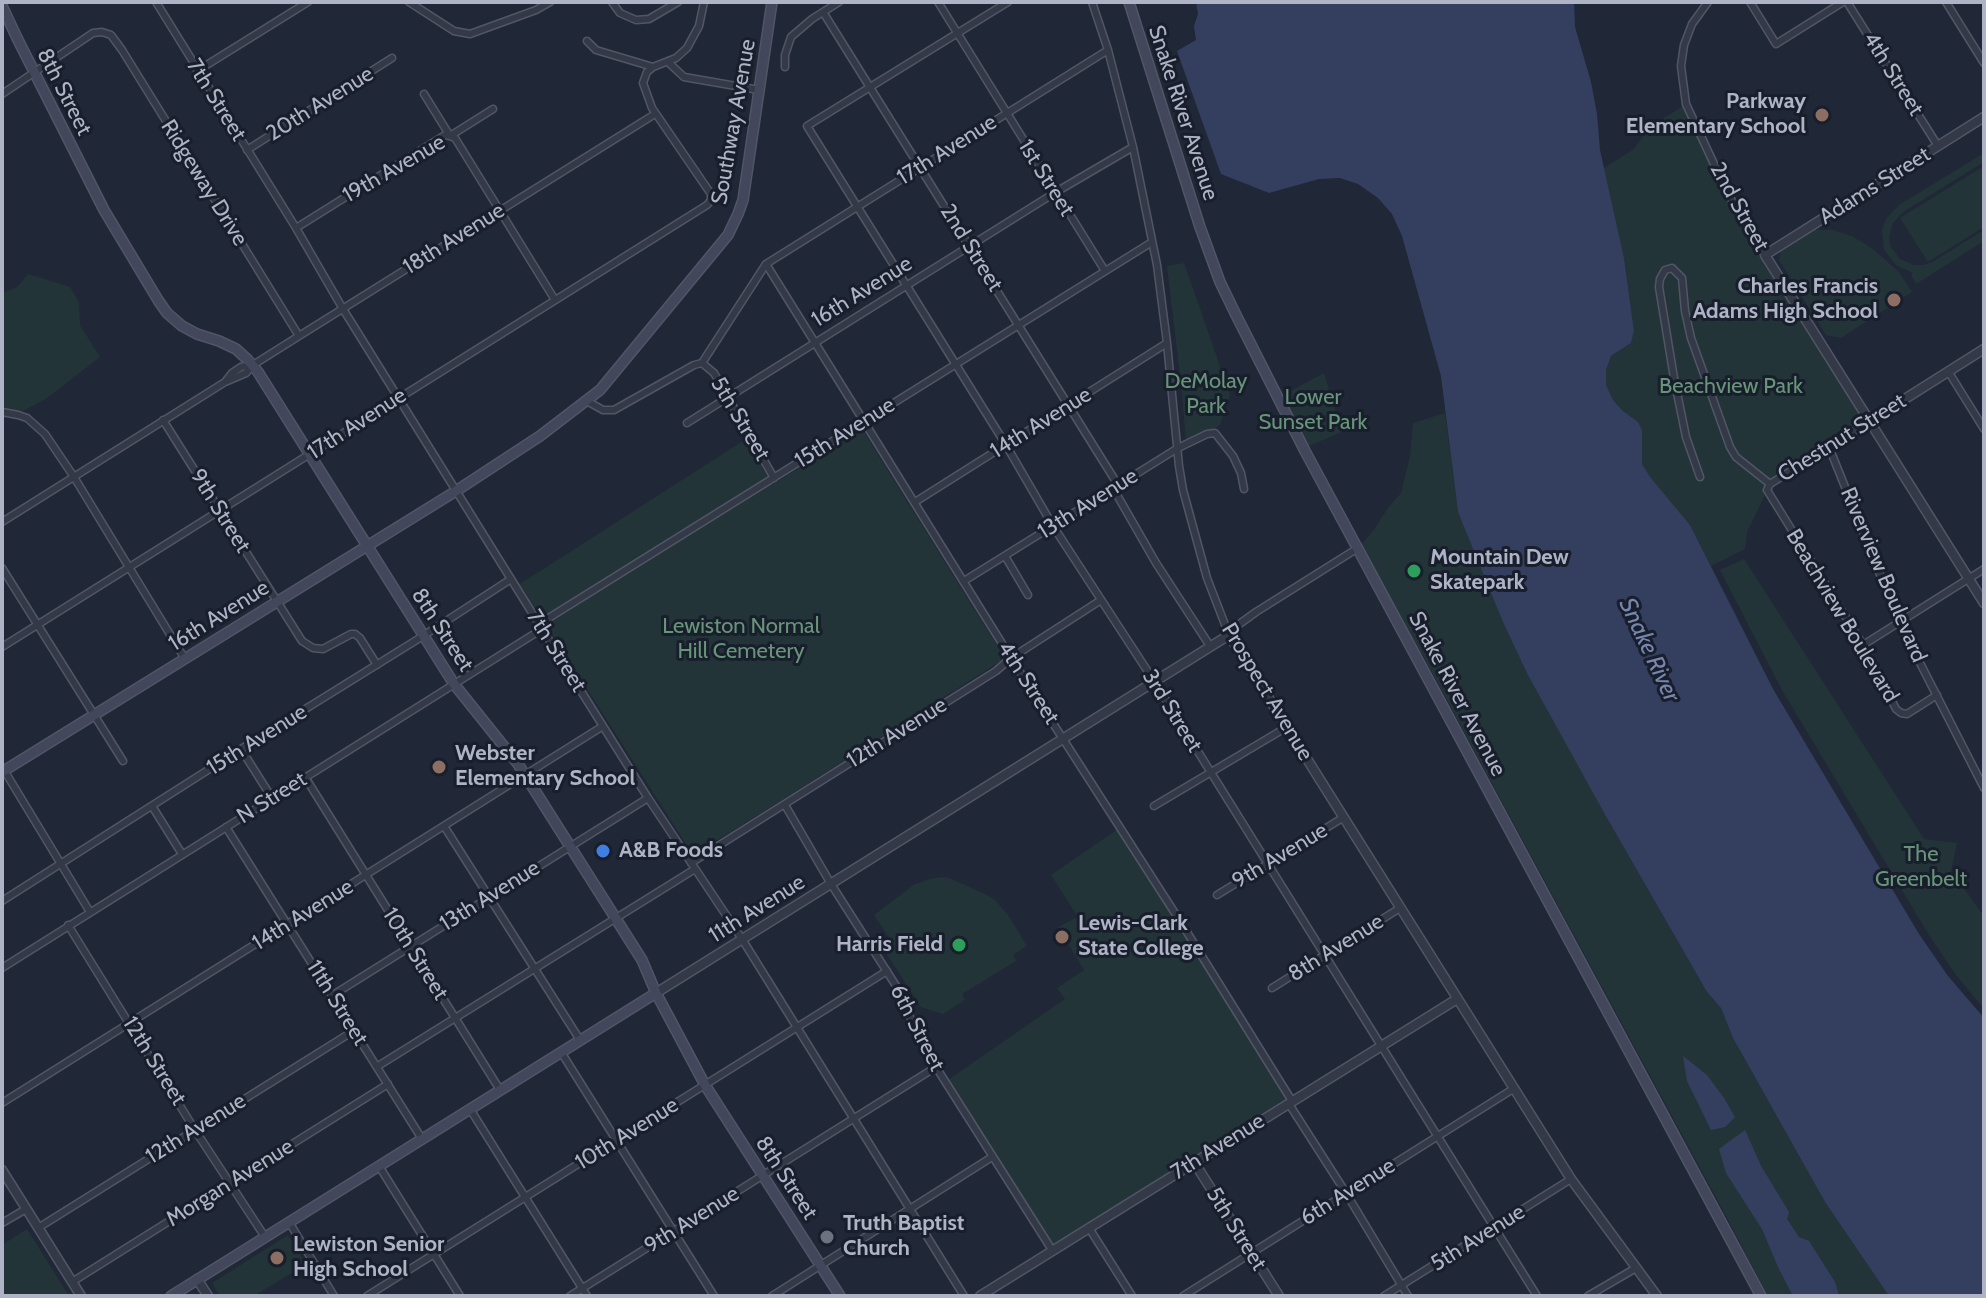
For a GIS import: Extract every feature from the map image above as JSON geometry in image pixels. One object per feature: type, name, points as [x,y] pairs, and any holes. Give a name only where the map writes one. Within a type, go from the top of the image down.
[{"type":"main road","name":"Southway Avenue","points":[[456,491],[540,436],[585,400],[728,235],[743,200],[772,2]]},
{"type":"main road","name":"Snake River Avenue","points":[[1129,2],[1220,282],[1272,388],[1761,1296]]},
{"type":"main road","name":"8th Street","points":[[2,6],[104,210],[162,306],[182,326],[231,347],[253,365],[454,684],[525,775],[616,918],[642,960],[705,1085],[840,1296]]},
{"type":"main road","name":"16th Avenue","points":[[3,770],[456,491]]},
{"type":"main road","name":"11th Avenue","points":[[171,1296],[656,993]]},
{"type":"street","name":"7th Street","points":[[156,2],[456,491],[648,798],[742,939],[964,1296]]},
{"type":"street","points":[[197,71],[308,2]]},
{"type":"street","points":[[409,2],[454,31],[470,34],[550,2]]},
{"type":"street","points":[[612,2],[620,13],[636,20],[649,19],[678,2]]},
{"type":"street","points":[[655,114],[643,83],[647,72],[682,53],[692,41],[704,2]]},
{"type":"street","points":[[785,67],[791,37],[839,2]]},
{"type":"street","name":"1st Street","points":[[938,2],[1105,271]]},
{"type":"street","points":[[871,88],[1008,2]]},
{"type":"street","name":"Prospect Avenue","points":[[1092,2],[1108,50],[1142,184],[1157,265],[1179,466],[1190,521],[1229,635],[1571,1179],[1657,1296]]},
{"type":"street","name":"2nd Street","points":[[1708,2],[1692,24],[1684,45],[1681,66],[1686,104],[1728,194],[1984,603]]},
{"type":"street","points":[[1750,2],[1776,44],[1845,2]]},
{"type":"street","name":"4th Street","points":[[1845,2],[1938,146]]},
{"type":"street","points":[[1946,2],[1984,63]]},
{"type":"street","name":"2nd Street","points":[[823,12],[1069,405],[1156,563],[1210,646]]},
{"type":"street","name":"Ridgeway Drive","points":[[35,73],[93,33],[106,32],[111,35],[299,336]]},
{"type":"street","points":[[587,41],[596,50],[653,67]]},
{"type":"street","name":"17th Avenue","points":[[702,363],[766,264],[1108,50]]},
{"type":"street","name":"20th Avenue","points":[[247,150],[392,58]]},
{"type":"street","points":[[668,62],[684,77],[759,90]]},
{"type":"street","points":[[2,94],[35,73]]},
{"type":"street","name":"3rd Street","points":[[871,88],[807,126],[1053,526],[1154,681],[1537,1296]]},
{"type":"street","points":[[424,94],[450,136],[455,138],[555,300]]},
{"type":"street","name":"19th Avenue","points":[[296,228],[445,135],[450,136],[493,109]]},
{"type":"street","name":"17th Avenue","points":[[2,647],[707,205],[711,194],[655,114]]},
{"type":"street","name":"18th Avenue","points":[[2,522],[225,382],[241,367],[253,365],[655,114]]},
{"type":"street","name":"Adams Street","points":[[1765,255],[1984,117]]},
{"type":"street","name":"16th Avenue","points":[[687,423],[1133,147]]},
{"type":"street","name":"15th Avenue","points":[[541,626],[1152,242]]},
{"type":"street","name":"4th Street","points":[[766,264],[1064,738],[1408,1296]]},
{"type":"street","name":"Chestnut Street","points":[[1700,477],[1686,437],[1659,287],[1665,270],[1672,268],[1682,278],[1691,338],[1730,447],[1736,457],[1770,484],[1984,349]]},
{"type":"street","name":"14th Avenue","points":[[915,502],[1167,343]]},
{"type":"street","points":[[585,400],[603,410],[614,410],[702,363]]},
{"type":"street","name":"5th Street","points":[[702,363],[714,373],[774,478]]},
{"type":"street","points":[[1948,371],[1984,429]]},
{"type":"street","points":[[2,412],[18,415],[38,427],[74,477],[185,659]]},
{"type":"street","name":"9th Street","points":[[163,420],[302,641],[307,646],[323,649],[355,634],[377,665]]},
{"type":"street","name":"13th Avenue","points":[[964,581],[1202,435],[1215,433],[1233,456],[1244,489]]},
{"type":"street","name":"Riverview Boulevard","points":[[1829,447],[1899,622],[1984,788]]},
{"type":"street","name":"Beachview Boulevard","points":[[1770,484],[1767,490],[1863,645],[1896,709],[1907,714],[1937,695]]},
{"type":"street","name":"11th Avenue","points":[[656,993],[1229,635],[1256,612],[1358,548]]},
{"type":"street","points":[[1005,556],[1028,595]]},
{"type":"street","points":[[2,568],[123,761]]},
{"type":"street","points":[[1863,645],[1984,569]]},
{"type":"street","name":"15th Avenue","points":[[2,901],[511,579]]},
{"type":"street","name":"12th Avenue","points":[[378,1066],[616,918],[1101,600]]},
{"type":"street","name":"N Street","points":[[2,968],[541,626]]},
{"type":"street","name":"14th Avenue","points":[[2,1103],[603,726]]},
{"type":"street","points":[[1154,806],[1287,727]]},
{"type":"street","points":[[241,749],[272,798]]},
{"type":"street","points":[[3,770],[90,912]]},
{"type":"street","name":"10th Street","points":[[305,777],[500,1090]]},
{"type":"street","name":"13th Avenue","points":[[333,995],[648,798]]},
{"type":"street","name":"6th Street","points":[[785,805],[900,992],[914,1027],[936,1067],[1052,1250]]},
{"type":"street","points":[[152,806],[182,854]]},
{"type":"street","name":"9th Avenue","points":[[1217,895],[1344,817]]},
{"type":"street","points":[[444,826],[580,1040]]},
{"type":"street","name":"11th Street","points":[[226,827],[422,1139]]},
{"type":"street","name":"8th Avenue","points":[[1272,988],[1400,908]]},
{"type":"street","name":"12th Street","points":[[68,925],[265,1237]]},
{"type":"street","name":"10th Avenue","points":[[367,1296],[887,971]]},
{"type":"street","name":"7th Avenue","points":[[980,1296],[1457,999]]},
{"type":"street","name":"12th Avenue","points":[[38,1228],[355,1030]]},
{"type":"street","points":[[561,1052],[714,1296]]},
{"type":"street","name":"9th Avenue","points":[[570,1296],[936,1067]]},
{"type":"street","name":"Morgan Avenue","points":[[72,1282],[388,1084]]},
{"type":"street","name":"6th Avenue","points":[[1183,1296],[1513,1089]]},
{"type":"street","points":[[470,1109],[587,1296]]},
{"type":"street","points":[[772,1296],[992,1157]]},
{"type":"street","name":"5th Street","points":[[1194,1162],[1279,1296]]},
{"type":"street","points":[[379,1166],[460,1296]]},
{"type":"street","points":[[2,1170],[81,1296]]},
{"type":"street","name":"5th Avenue","points":[[1384,1296],[1571,1179]]},
{"type":"street","points":[[2,1223],[26,1209]]},
{"type":"street","points":[[289,1222],[334,1296]]},
{"type":"street","points":[[1089,1228],[1132,1296]]},
{"type":"street","points":[[1588,1296],[1636,1268]]},
{"type":"street","points":[[197,1279],[208,1296]]},
{"type":"green space","name":"Beachview Park","points":[[1686,104],[1728,194],[1870,421],[1770,484],[1747,532],[1745,549],[1711,566],[1690,525],[1649,477],[1642,464],[1642,430],[1638,422],[1613,400],[1606,385],[1606,370],[1611,356],[1631,343],[1634,331],[1624,258],[1604,168],[1634,149],[1650,127]]},
{"type":"green space","points":[[1984,153],[1984,162],[1903,212],[1893,223],[1889,237],[1891,247],[1900,259],[1914,265],[1934,261],[1984,230],[1984,241],[1916,284],[1911,275],[1913,273],[1896,265],[1884,250],[1882,231],[1886,219],[1899,205]]},
{"type":"green space","points":[[1984,166],[1984,227],[1928,262],[1900,218]]},
{"type":"green space","points":[[1814,230],[1833,230],[1852,236],[1873,249],[1899,272],[1912,292],[1841,338],[1826,335],[1779,260],[1780,252]]},
{"type":"green space","name":"DeMolay Park","points":[[1184,263],[1230,395],[1220,425],[1186,444],[1167,266]]},
{"type":"green space","points":[[28,274],[70,287],[79,303],[80,325],[100,357],[47,398],[23,411],[2,412],[2,293],[17,287]]},
{"type":"green space","name":"Lower Sunset Park","points":[[1324,373],[1342,432],[1304,448],[1283,395]]},
{"type":"green space","points":[[1445,413],[1458,512],[1607,818],[1707,992],[1721,1008],[1733,1038],[1825,1202],[1889,1296],[1768,1296],[1422,654],[1416,657],[1358,548],[1401,493],[1410,456],[1413,423]]},
{"type":"green space","name":"Lewiston Normal Hill Cemetery","points":[[862,429],[1004,657],[693,855],[520,584],[746,439],[772,485]]},
{"type":"green space","name":"The Greenbelt","points":[[1744,559],[1924,839],[1957,843],[1951,871],[1984,916],[1984,1009],[1929,935],[1782,690],[1720,570]]},
{"type":"green space","points":[[1121,827],[1292,1101],[1052,1250],[945,1082],[1065,999],[1057,988],[1084,970],[1058,927],[1078,917],[1051,875]]},
{"type":"green space","name":"Harris Field","points":[[947,877],[995,900],[1027,946],[1013,955],[1016,961],[962,994],[965,1000],[943,1014],[921,1007],[884,950],[893,943],[874,915],[915,884]]},
{"type":"green space","points":[[27,1229],[69,1296],[2,1296],[2,1245]]},
{"type":"green space","name":"Lewiston Senior High School","points":[[288,1235],[306,1264],[254,1296],[220,1296],[212,1283]]},
{"type":"water","name":"Snake River","points":[[1196,2],[1574,2],[1575,27],[1591,82],[1600,150],[1624,258],[1634,331],[1631,343],[1611,356],[1606,370],[1606,385],[1613,400],[1638,422],[1642,430],[1642,464],[1690,525],[1773,689],[1919,934],[1948,976],[1984,1018],[1984,1296],[1889,1296],[1825,1202],[1733,1038],[1721,1008],[1707,992],[1607,818],[1528,675],[1503,622],[1458,512],[1441,376],[1402,236],[1392,214],[1378,198],[1358,184],[1340,178],[1319,179],[1269,193],[1221,174],[1177,51],[1196,40]]},
{"type":"water","points":[[1683,1056],[1707,1075],[1724,1098],[1735,1117],[1725,1127],[1711,1130],[1687,1081]]},
{"type":"water","points":[[1745,1130],[1761,1166],[1789,1212],[1787,1219],[1799,1237],[1809,1241],[1835,1282],[1839,1296],[1793,1296],[1762,1229],[1726,1173],[1719,1149]]},
{"type":"place","name":"Parkway Elementary School","points":[[1822,115]]},
{"type":"place","name":"Charles Francis Adams High School","points":[[1894,300]]},
{"type":"place","name":"Mountain Dew Skatepark","points":[[1414,571]]},
{"type":"place","name":"Webster Elementary School","points":[[439,767]]},
{"type":"place","name":"A&B Foods","points":[[603,851]]},
{"type":"place","name":"Lewis-Clark State College","points":[[1062,937]]},
{"type":"place","name":"Harris Field","points":[[959,945]]},
{"type":"place","name":"Truth Baptist Church","points":[[827,1237]]},
{"type":"place","name":"Lewiston Senior High School","points":[[277,1258]]}]
